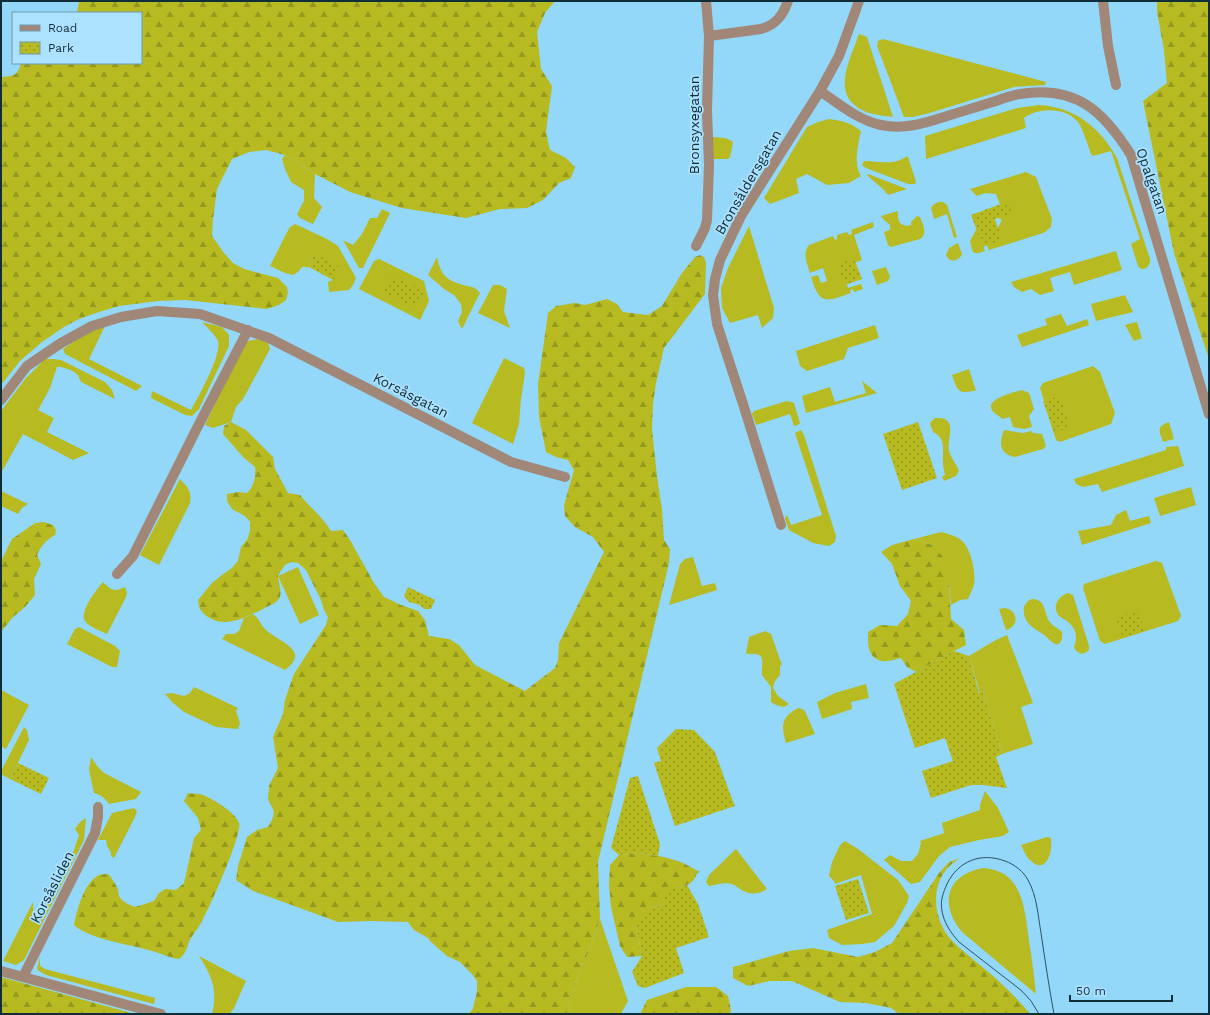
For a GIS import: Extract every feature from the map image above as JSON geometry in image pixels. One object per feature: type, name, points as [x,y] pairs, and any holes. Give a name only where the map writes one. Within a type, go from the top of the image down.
[{"type":"street","name":"Bronsyxegatan","points":[[696,246],[705,228],[707,220],[709,165],[707,111],[709,36],[706,1]]},
{"type":"street","points":[[709,36],[769,27],[781,17],[788,1]]},
{"type":"street","name":"Bronsåldersgatan","points":[[781,525],[717,324],[713,295],[715,279],[720,260],[741,216],[820,91],[839,56],[859,1]]},
{"type":"street","points":[[1103,1],[1108,46],[1116,85]]},
{"type":"street","name":"Opalgatan","points":[[820,91],[851,112],[881,125],[920,125],[1019,94],[1047,92],[1063,95],[1079,101],[1098,113],[1119,136],[1131,155],[1209,414]]},
{"type":"street","name":"Korsåsgatan","points":[[1,400],[27,366],[49,350],[87,328],[121,318],[157,311],[200,314],[269,338],[511,462],[565,477]]},
{"type":"street","points":[[117,574],[133,556],[248,330]]},
{"type":"street","name":"Korsåsliden","points":[[23,977],[95,833],[98,808]]},
{"type":"street","points":[[1,970],[162,1014]]},
{"type":"green space","points":[[79,1],[555,1],[545,13],[537,32],[541,69],[552,86],[546,132],[550,150],[566,158],[575,167],[571,178],[559,183],[543,200],[527,208],[500,209],[466,218],[402,208],[350,192],[315,174],[285,155],[266,150],[249,152],[232,159],[217,189],[212,236],[233,263],[244,269],[278,278],[287,287],[288,293],[286,300],[279,305],[267,309],[185,300],[158,301],[119,306],[79,319],[64,327],[42,342],[20,361],[1,385],[1,77],[17,73],[21,64],[142,64],[142,12],[77,12]]},
{"type":"green space","points":[[1157,1],[1209,1],[1209,359],[1174,253],[1143,101],[1167,83],[1164,50],[1157,12]]},
{"type":"green space","points":[[859,34],[867,37],[893,117],[869,113],[856,106],[849,98],[845,89],[847,68]]},
{"type":"green space","points":[[883,39],[1046,82],[1045,85],[1014,87],[926,114],[904,117],[877,46],[878,41]]},
{"type":"green space","points":[[1039,105],[1064,110],[1075,114],[1094,128],[1110,147],[1117,158],[1150,259],[1148,267],[1142,269],[1138,266],[1131,244],[1140,239],[1111,151],[1093,156],[1080,125],[1073,117],[1059,111],[1052,110],[1044,110],[1030,114],[1024,118],[1026,128],[926,159],[925,136],[1017,108]]},
{"type":"green space","points":[[829,119],[846,122],[861,131],[857,165],[861,176],[849,183],[827,185],[807,174],[796,179],[799,193],[770,204],[764,198],[807,127]]},
{"type":"green space","points":[[711,137],[725,138],[732,141],[733,143],[730,157],[728,159],[712,159]]},
{"type":"green space","points":[[285,155],[315,174],[314,198],[322,207],[313,224],[300,218],[297,214],[304,201],[304,190],[291,182],[282,159]]},
{"type":"green space","points":[[907,156],[916,182],[915,184],[908,184],[866,168],[862,165],[864,161],[892,162]]},
{"type":"green space","points":[[1026,172],[1036,177],[1052,219],[1051,227],[1040,234],[989,250],[983,236],[994,235],[1002,220],[995,216],[1002,210],[996,194],[985,193],[977,196],[970,189]]},
{"type":"green space","points":[[868,174],[907,189],[888,195],[867,175]]},
{"type":"green space","points":[[1009,201],[1013,212],[995,219],[1002,240],[983,247],[971,215]]},
{"type":"green space","points":[[943,202],[947,205],[957,237],[954,238],[947,214],[934,219],[931,208],[934,204]]},
{"type":"green space","points":[[382,209],[390,213],[363,268],[359,268],[343,240],[353,245],[362,234],[370,218],[377,218]]},
{"type":"green space","points":[[898,211],[900,222],[907,226],[911,225],[911,222],[917,216],[920,217],[924,229],[924,235],[920,239],[891,247],[888,245],[884,232],[890,230],[890,225],[881,216]]},
{"type":"green space","points":[[873,222],[874,227],[854,235],[862,260],[841,268],[848,288],[861,284],[863,289],[854,292],[853,289],[850,290],[851,293],[833,299],[820,296],[815,289],[811,277],[818,275],[821,283],[827,281],[823,268],[810,273],[805,255],[809,245],[833,236],[835,240],[837,239],[837,235],[847,232],[849,235],[852,234],[851,230]]},
{"type":"green space","points":[[295,224],[327,239],[338,246],[356,278],[349,290],[329,292],[328,282],[333,280],[315,254],[309,267],[302,267],[293,275],[270,266],[290,227]]},
{"type":"green space","points":[[749,226],[774,308],[773,318],[762,328],[758,315],[730,323],[722,308],[721,288],[728,268]]},
{"type":"green space","points":[[976,230],[985,251],[979,253],[974,253],[970,241]]},
{"type":"green space","points":[[958,243],[962,254],[957,260],[950,260],[946,255],[949,248]]},
{"type":"green space","points":[[1116,251],[1122,270],[1074,285],[1070,272],[1050,278],[1054,291],[1040,295],[1031,289],[1022,292],[1014,287],[1011,282]]},
{"type":"green space","points":[[315,254],[340,267],[333,280],[309,267]]},
{"type":"green space","points":[[700,255],[704,257],[706,263],[705,294],[664,348],[656,383],[653,404],[652,430],[662,510],[664,540],[670,549],[669,563],[598,862],[600,919],[589,951],[578,975],[569,1004],[570,1014],[469,1014],[473,1008],[477,992],[477,981],[460,962],[447,956],[428,938],[414,930],[408,922],[338,922],[253,891],[236,880],[238,866],[247,837],[257,830],[268,827],[274,814],[268,800],[269,786],[278,768],[273,737],[283,714],[285,700],[294,674],[326,625],[328,617],[306,570],[298,563],[291,562],[285,565],[278,575],[280,597],[273,604],[243,618],[229,622],[222,622],[208,617],[201,610],[198,600],[212,583],[232,568],[238,561],[241,547],[247,540],[250,531],[250,522],[245,516],[232,509],[227,501],[227,494],[238,492],[247,493],[254,481],[255,467],[243,457],[223,434],[224,426],[231,422],[246,430],[273,457],[275,469],[288,493],[300,495],[324,521],[331,531],[343,530],[374,583],[384,597],[418,611],[425,620],[429,636],[449,639],[459,645],[475,665],[525,691],[555,668],[558,660],[559,643],[604,552],[593,537],[575,527],[565,516],[564,505],[574,470],[568,460],[556,457],[546,452],[539,417],[538,384],[548,313],[556,306],[575,303],[585,305],[607,299],[617,304],[623,312],[648,315],[662,306],[682,273],[695,257]]},
{"type":"green space","points":[[437,257],[443,274],[446,277],[455,282],[474,288],[480,293],[462,329],[458,321],[462,312],[461,304],[454,295],[444,289],[428,275]]},
{"type":"green space","points":[[854,258],[862,279],[845,285],[838,264]]},
{"type":"green space","points":[[379,259],[424,281],[429,301],[420,320],[359,289],[374,261]]},
{"type":"green space","points":[[886,267],[890,277],[888,281],[877,285],[872,271]]},
{"type":"green space","points":[[392,276],[424,291],[416,308],[384,292]]},
{"type":"green space","points":[[493,285],[500,285],[507,289],[504,311],[510,328],[478,313]]},
{"type":"green space","points":[[1125,295],[1133,312],[1096,321],[1091,304]]},
{"type":"green space","points":[[1061,314],[1067,326],[1087,319],[1089,325],[1022,347],[1017,335],[1047,325],[1045,319]]},
{"type":"green space","points":[[202,322],[222,327],[229,335],[229,346],[199,409],[192,416],[185,415],[151,398],[152,391],[191,410],[209,376],[218,347],[217,339]]},
{"type":"green space","points":[[1137,322],[1142,338],[1134,341],[1125,325]]},
{"type":"green space","points":[[875,325],[879,338],[848,348],[844,359],[807,371],[800,366],[796,351]]},
{"type":"green space","points":[[105,326],[89,359],[142,386],[136,391],[65,354],[63,349],[85,334]]},
{"type":"green space","points":[[258,339],[268,343],[270,349],[243,399],[236,407],[231,422],[213,428],[205,425],[241,349],[248,341]]},
{"type":"green space","points":[[504,358],[524,368],[525,373],[519,424],[513,444],[472,423]]},
{"type":"green space","points":[[45,359],[61,360],[105,382],[112,390],[115,399],[81,382],[78,375],[71,370],[57,367],[50,388],[38,410],[54,418],[47,432],[89,453],[73,460],[23,434],[1,473],[1,411],[26,378]]},
{"type":"green space","points":[[1093,366],[1100,372],[1115,413],[1111,424],[1060,442],[1056,440],[1040,388],[1043,383]]},
{"type":"green space","points":[[969,369],[976,391],[960,391],[956,386],[952,375]]},
{"type":"green space","points":[[862,381],[877,393],[806,413],[802,396],[830,387],[835,402],[866,393]]},
{"type":"green space","points":[[1022,390],[1029,393],[1034,409],[1029,416],[1032,427],[1024,429],[1013,427],[1010,417],[1002,419],[991,408],[991,404],[998,398]]},
{"type":"green space","points":[[1060,396],[1070,427],[1054,433],[1043,401]]},
{"type":"green space","points":[[787,401],[794,403],[800,423],[798,425],[794,426],[790,414],[756,425],[752,414],[754,411]]},
{"type":"green space","points":[[935,418],[943,418],[950,424],[949,451],[959,471],[956,476],[944,481],[942,477],[945,475],[943,465],[943,445],[940,438],[933,432],[930,424]]},
{"type":"green space","points":[[918,422],[937,478],[902,490],[883,434]]},
{"type":"green space","points":[[1169,422],[1174,439],[1163,442],[1160,435],[1160,427]]},
{"type":"green space","points":[[801,430],[804,435],[836,536],[835,542],[829,546],[813,543],[789,530],[785,519],[787,515],[791,525],[822,515],[795,433]]},
{"type":"green space","points":[[1004,430],[1023,433],[1031,431],[1033,433],[1042,434],[1046,446],[1043,449],[1015,457],[1010,456],[1003,451],[1001,443]]},
{"type":"green space","points":[[1178,446],[1184,466],[1102,492],[1098,484],[1083,487],[1076,484],[1074,479],[1166,450],[1166,447]]},
{"type":"green space","points":[[180,479],[189,490],[190,503],[159,565],[140,555]]},
{"type":"green space","points":[[1191,487],[1196,505],[1160,516],[1154,498]]},
{"type":"green space","points":[[1,491],[28,504],[22,508],[18,514],[1,506]]},
{"type":"green space","points":[[1126,510],[1130,521],[1149,516],[1151,523],[1082,545],[1078,531],[1111,525],[1116,515]]},
{"type":"green space","points":[[44,522],[53,525],[56,530],[55,535],[44,544],[37,555],[41,564],[34,579],[35,595],[25,607],[13,617],[1,632],[1,562],[12,539],[35,523]]},
{"type":"green space","points":[[941,532],[957,537],[965,544],[970,554],[973,567],[974,584],[968,599],[960,600],[951,605],[949,580],[932,545],[914,539]]},
{"type":"green space","points":[[914,539],[932,545],[945,559],[949,580],[951,619],[964,630],[966,645],[916,672],[907,667],[901,658],[882,661],[873,657],[868,645],[868,632],[880,625],[897,626],[908,614],[911,601],[900,586],[892,564],[881,552],[892,545]]},
{"type":"green space","points":[[693,557],[702,586],[715,583],[717,590],[669,605],[680,564],[685,559]]},
{"type":"green space","points":[[1156,561],[1162,563],[1181,616],[1178,621],[1105,644],[1100,641],[1083,588],[1084,584]]},
{"type":"green space","points":[[298,567],[319,615],[300,624],[278,576]]},
{"type":"green space","points":[[103,582],[113,590],[118,590],[125,587],[127,593],[107,634],[89,625],[85,621],[84,617],[86,607]]},
{"type":"green space","points":[[408,587],[435,600],[431,609],[424,609],[420,605],[409,602],[404,596]]},
{"type":"green space","points":[[1068,593],[1073,595],[1089,646],[1089,650],[1082,654],[1078,653],[1074,647],[1076,636],[1074,630],[1067,621],[1060,617],[1056,609],[1059,599]]},
{"type":"green space","points":[[1033,599],[1042,604],[1049,621],[1062,632],[1062,639],[1060,643],[1053,643],[1026,620],[1024,606],[1029,600]]},
{"type":"green space","points":[[1004,608],[1012,611],[1016,618],[1014,625],[1006,630],[999,609]]},
{"type":"green space","points":[[1138,610],[1145,631],[1123,638],[1116,618]]},
{"type":"green space","points":[[253,614],[265,629],[284,642],[294,652],[295,657],[292,663],[285,670],[222,639],[226,634],[234,634],[239,631],[244,618]]},
{"type":"green space","points":[[79,627],[115,646],[120,651],[117,667],[112,667],[67,644],[75,629]]},
{"type":"green space","points":[[765,631],[771,634],[782,665],[780,666],[780,675],[775,681],[773,688],[778,696],[789,704],[784,707],[771,702],[771,687],[762,675],[761,656],[746,653],[749,637]]},
{"type":"green space","points":[[1007,635],[1033,703],[1021,707],[1033,744],[1002,754],[983,691],[980,693],[969,656]]},
{"type":"green space","points":[[954,651],[969,656],[979,693],[983,691],[1002,754],[996,757],[1007,788],[971,785],[931,798],[922,771],[953,761],[945,738],[915,748],[894,684]]},
{"type":"green space","points":[[866,684],[869,698],[851,702],[852,709],[822,719],[817,702],[835,693]]},
{"type":"green space","points":[[194,687],[238,708],[236,711],[240,723],[238,729],[216,727],[184,712],[165,694],[172,693],[184,696],[190,693]]},
{"type":"green space","points":[[1,690],[29,705],[6,749],[1,746]]},
{"type":"green space","points":[[798,708],[805,711],[815,734],[786,743],[783,732],[785,719],[792,711]]},
{"type":"green space","points":[[24,727],[27,730],[29,740],[10,779],[1,774],[1,771]]},
{"type":"green space","points":[[676,729],[694,730],[715,752],[735,806],[675,826],[654,763],[661,761],[657,748]]},
{"type":"green space","points":[[91,757],[104,773],[141,792],[136,799],[109,804],[103,797],[94,793],[89,770]]},
{"type":"green space","points":[[18,763],[49,778],[41,794],[10,779]]},
{"type":"green space","points":[[638,776],[660,844],[658,856],[639,853],[619,855],[611,848],[630,778]]},
{"type":"green space","points":[[985,791],[998,808],[1009,832],[1003,836],[950,847],[939,856],[920,882],[911,884],[884,860],[890,855],[901,861],[912,861],[918,854],[921,843],[920,841],[944,833],[942,823],[980,810],[980,805]]},
{"type":"green space","points":[[188,793],[203,795],[224,807],[237,819],[239,829],[232,854],[213,899],[183,955],[179,959],[168,957],[143,948],[100,938],[81,930],[74,925],[84,892],[91,881],[99,875],[108,874],[116,886],[120,898],[126,903],[135,907],[154,901],[159,893],[165,889],[176,890],[184,883],[194,838],[201,830],[198,818],[184,801]]},
{"type":"green space","points":[[134,808],[137,811],[135,817],[114,858],[111,856],[106,840],[98,840],[112,813]]},
{"type":"green space","points":[[86,818],[84,840],[24,960],[16,965],[3,961],[33,902],[34,917],[39,919],[45,908],[46,898],[50,890],[72,856],[79,835],[75,829],[80,822]]},
{"type":"green space","points":[[1047,837],[1051,838],[1050,854],[1045,863],[1037,865],[1028,858],[1021,845]]},
{"type":"green space","points":[[845,841],[858,849],[898,880],[909,896],[907,903],[894,926],[875,942],[842,945],[829,938],[827,930],[872,914],[861,875],[835,884],[829,876],[832,862],[840,845]]},
{"type":"green space","points":[[736,849],[767,889],[754,894],[729,883],[709,886],[706,882],[709,875]]},
{"type":"green space","points":[[639,853],[664,857],[681,862],[700,872],[697,873],[694,880],[689,884],[676,888],[662,905],[649,908],[636,927],[642,956],[627,957],[620,946],[611,907],[609,885],[610,865],[619,855]]},
{"type":"green space","points":[[960,858],[946,870],[941,878],[936,894],[937,912],[943,928],[954,943],[1004,986],[1030,1014],[899,1014],[891,1008],[866,1003],[840,1002],[792,981],[770,981],[748,986],[733,978],[733,967],[789,951],[813,948],[858,957],[875,952],[892,943],[939,873],[949,862]]},
{"type":"green space","points":[[983,868],[996,870],[1006,876],[1014,884],[1020,894],[1026,917],[1036,994],[962,932],[950,911],[950,892],[954,884],[961,877]]},
{"type":"green space","points":[[858,879],[869,913],[846,920],[835,886]]},
{"type":"green space","points":[[687,885],[698,904],[709,937],[676,948],[684,973],[645,988],[638,986],[632,972],[642,956],[636,927],[642,915],[649,908],[662,905],[664,895],[676,888]]},
{"type":"green space","points":[[600,919],[628,1001],[621,1014],[570,1014],[569,1004],[578,975],[589,951]]},
{"type":"green space","points":[[199,956],[246,981],[230,1014],[212,1014],[214,1005],[213,984]]},
{"type":"green space","points":[[40,957],[40,966],[45,969],[155,998],[154,1004],[46,975],[37,969]]},
{"type":"green space","points":[[1,977],[135,1014],[1,1014]]},
{"type":"green space","points":[[686,987],[716,987],[728,996],[731,1010],[730,1014],[640,1014],[647,1000]]},
{"type":"tram line","points":[[1039,1014],[1031,1001],[1022,991],[959,942],[946,924],[941,907],[944,891],[957,869],[971,860],[979,858],[996,858],[1005,861],[1012,864],[1024,874],[1028,880],[1037,906],[1054,1014]]}]
